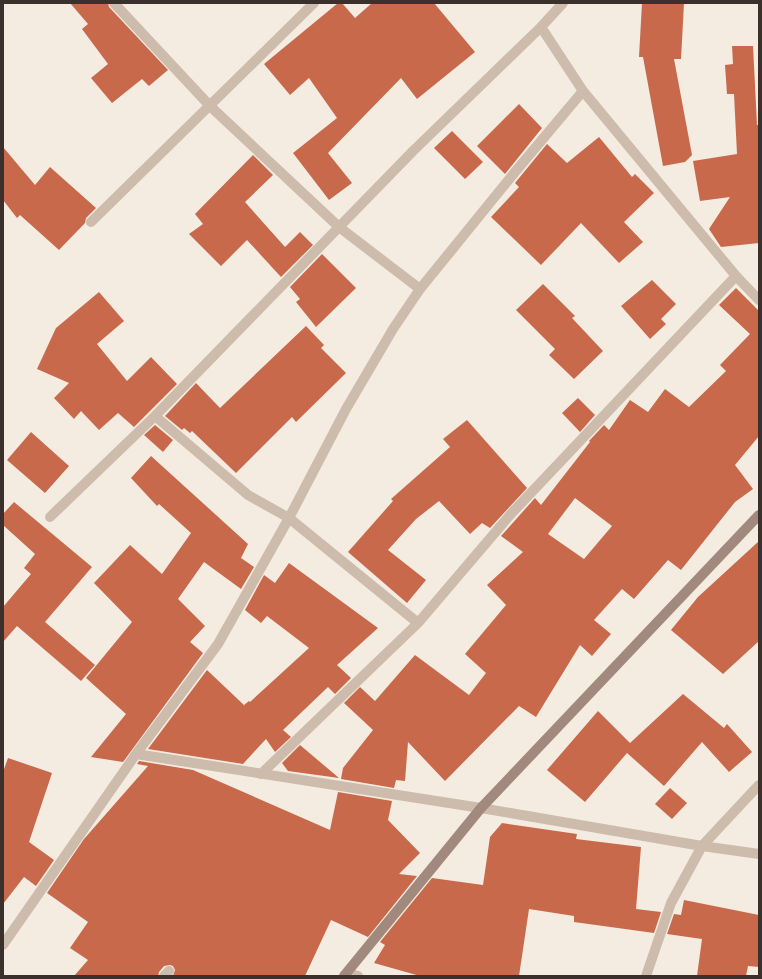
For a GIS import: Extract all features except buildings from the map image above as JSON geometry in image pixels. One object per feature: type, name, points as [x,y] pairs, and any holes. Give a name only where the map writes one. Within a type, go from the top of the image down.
[{"type":"street","points":[[114,3],[210,106],[339,227],[420,289]]},
{"type":"street","points":[[92,222],[314,3]]},
{"type":"street","points":[[50,516],[154,416],[413,151],[541,27],[563,3]]},
{"type":"street","points":[[541,27],[583,91],[736,276],[759,300]]},
{"type":"street","points":[[3,945],[136,754],[218,644],[289,518],[346,408],[393,329],[420,289],[583,91]]},
{"type":"street","points":[[260,774],[418,623],[510,515],[736,276]]},
{"type":"street","points":[[154,416],[248,495],[289,518],[418,623]]},
{"type":"street","points":[[358,976],[346,974],[481,808],[759,515]]},
{"type":"street","points":[[136,754],[481,808],[702,846],[759,854]]},
{"type":"street","points":[[646,976],[671,903],[702,846],[759,785]]}]
